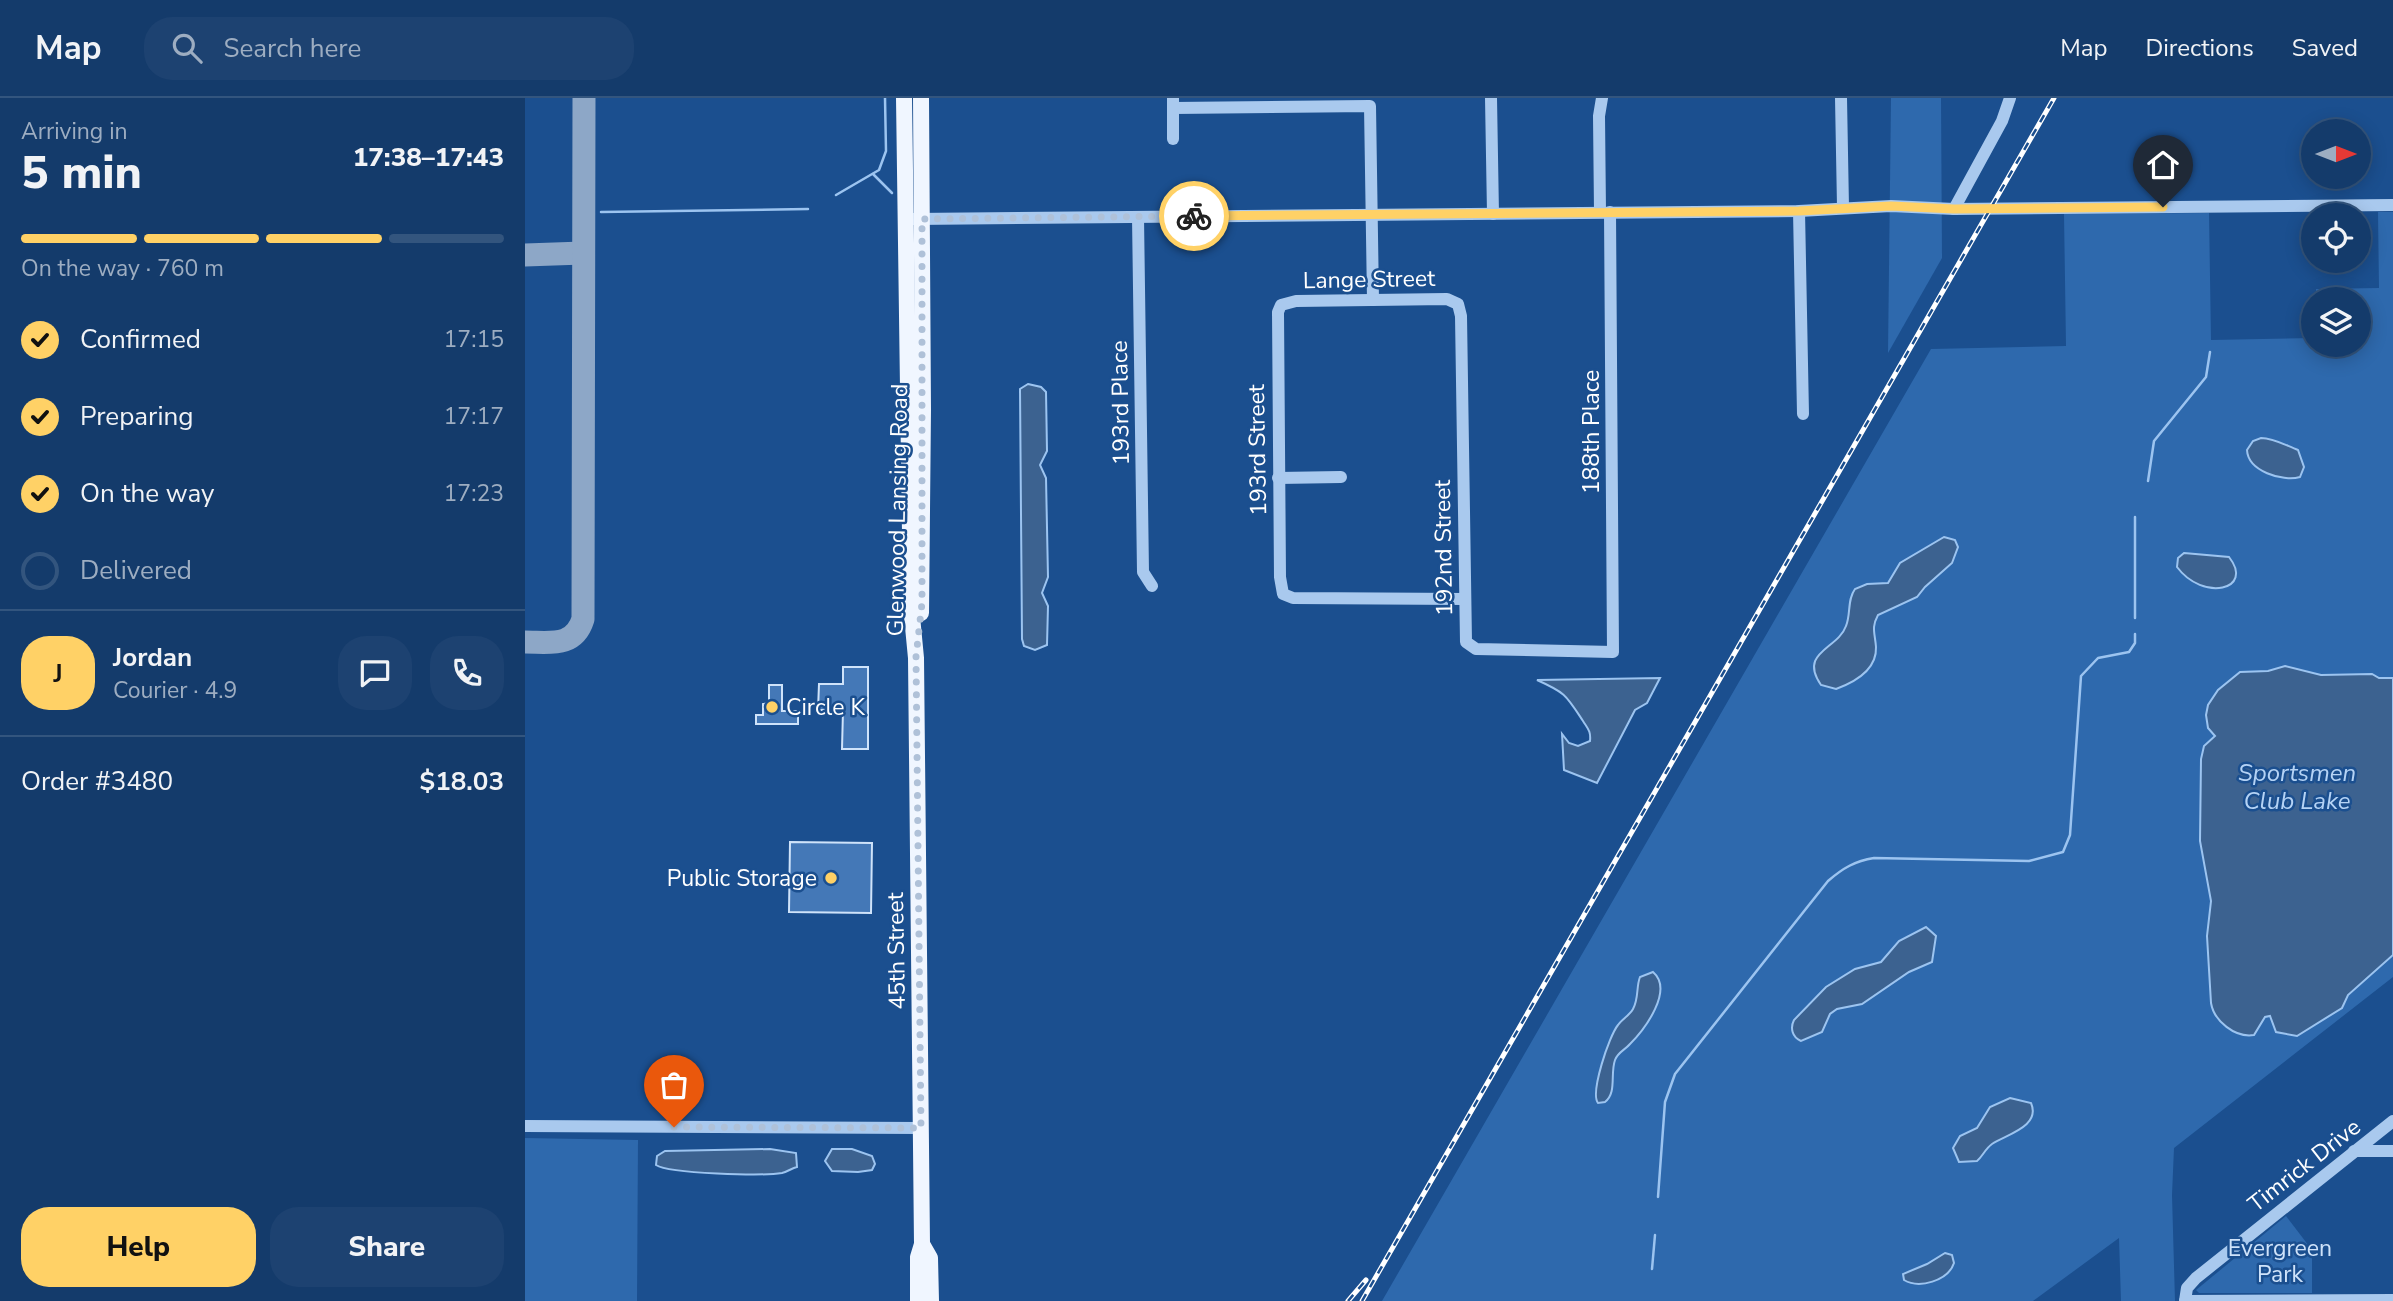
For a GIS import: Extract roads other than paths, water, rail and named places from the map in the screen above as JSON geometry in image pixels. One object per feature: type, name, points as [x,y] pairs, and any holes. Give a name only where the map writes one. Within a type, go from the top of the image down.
[{"type":"main road","name":"Glenwood Lansing Road","points":[[904,98],[911,606],[916,657]]},
{"type":"main road","name":"Glenwood Lansing Road","points":[[916,657],[922,603],[921,98]]},
{"type":"main road","name":"45th Street","points":[[916,657],[922,1244],[918,1257],[918,1301]]},
{"type":"main road","name":"45th Street","points":[[922,1244],[930,1258],[931,1301]]},
{"type":"street","points":[[1491,98],[1493,214]]},
{"type":"street","name":"188th Place","points":[[1602,98],[1599,116],[1605,212],[1613,652]]},
{"type":"street","points":[[1841,98],[1843,207]]},
{"type":"street","points":[[1954,209],[2002,121],[2010,98]]},
{"type":"street","points":[[1173,139],[1173,103],[1370,106],[1373,300]]},
{"type":"street","points":[[905,219],[1799,211],[1843,207],[1954,209],[2393,205]]},
{"type":"street","points":[[1799,211],[1803,414]]},
{"type":"street","name":"193rd Place","points":[[1138,217],[1143,572],[1152,586]]},
{"type":"street","name":"Lange Street","points":[[1281,305],[1296,301],[1447,299],[1458,304]]},
{"type":"street","name":"192nd Street","points":[[1458,304],[1461,316],[1465,637],[1472,648],[1613,652]]},
{"type":"street","name":"193rd Street","points":[[1281,305],[1277,320],[1278,478],[1280,577],[1283,594],[1293,598],[1465,599]]},
{"type":"street","points":[[1278,478],[1341,477]]},
{"type":"street","name":"Timrick Drive","points":[[2185,1301],[2187,1288],[2196,1278],[2393,1121]]},
{"type":"street","points":[[525,1126],[921,1128]]},
{"type":"street","points":[[2354,1151],[2393,1151]]},
{"type":"street","points":[[2185,1301],[2393,1300]]},
{"type":"water","points":[[1028,384],[1041,387],[1046,392],[1047,451],[1040,465],[1046,478],[1048,577],[1042,593],[1048,606],[1047,645],[1035,650],[1024,646],[1022,639],[1020,389]]},
{"type":"water","points":[[2261,438],[2298,450],[2304,467],[2300,477],[2276,476],[2253,464],[2247,450],[2253,441]]},
{"type":"water","points":[[1944,537],[1955,540],[1958,547],[1952,563],[1917,597],[1878,615],[1874,627],[1875,655],[1869,669],[1857,679],[1836,689],[1821,685],[1814,665],[1822,652],[1842,634],[1855,589],[1867,584],[1888,583],[1900,563]]},
{"type":"water","points":[[2184,553],[2229,557],[2236,577],[2231,584],[2223,588],[2200,585],[2177,567],[2178,558]]},
{"type":"water","name":"Sportsmen Club Lake","points":[[2285,666],[2321,675],[2372,674],[2379,678],[2393,678],[2393,955],[2348,995],[2342,1008],[2297,1036],[2276,1032],[2270,1016],[2265,1017],[2254,1035],[2247,1035],[2233,1031],[2221,1022],[2211,1003],[2207,936],[2211,901],[2200,841],[2201,759],[2204,746],[2215,736],[2208,728],[2206,715],[2208,705],[2218,690],[2240,672],[2268,671]]},
{"type":"water","points":[[1660,678],[1647,703],[1635,710],[1597,783],[1564,770],[1562,734],[1569,743],[1578,746],[1590,741],[1590,732],[1565,696],[1537,680]]},
{"type":"water","points":[[1926,927],[1936,936],[1932,962],[1909,972],[1862,1004],[1837,1009],[1830,1014],[1822,1032],[1801,1041],[1794,1035],[1794,1020],[1826,987],[1855,969],[1881,962],[1899,941]]},
{"type":"water","points":[[1653,972],[1659,980],[1660,989],[1655,1009],[1636,1037],[1616,1057],[1611,1094],[1605,1102],[1598,1103],[1598,1077],[1610,1040],[1618,1025],[1633,1009],[1640,977]]},
{"type":"water","points":[[2010,1098],[2031,1103],[2031,1118],[2014,1133],[1992,1144],[1977,1161],[1959,1162],[1953,1148],[1960,1136],[1977,1128],[1990,1107]]},
{"type":"water","points":[[770,1149],[796,1153],[797,1167],[782,1173],[737,1174],[679,1170],[656,1165],[657,1156],[665,1151]]},
{"type":"water","points":[[832,1149],[852,1149],[872,1156],[875,1164],[872,1170],[832,1171],[825,1161]]},
{"type":"water","points":[[1945,1253],[1952,1255],[1954,1263],[1946,1275],[1932,1282],[1917,1284],[1904,1280],[1903,1274]]},
{"type":"waterway","points":[[836,195],[879,170],[886,151],[885,98]]},
{"type":"waterway","points":[[873,174],[892,193]]},
{"type":"waterway","points":[[601,212],[808,209]]},
{"type":"waterway","points":[[2148,481],[2154,441],[2206,377],[2210,352]]},
{"type":"waterway","points":[[2135,517],[2135,618]]},
{"type":"waterway","points":[[1658,1197],[1665,1102],[1675,1074],[1828,881],[1849,866],[1874,858],[2029,861],[2063,852],[2070,835],[2081,676],[2098,658],[2129,652],[2135,643],[2135,634]]},
{"type":"waterway","points":[[1652,1269],[1655,1235]]},
{"type":"railway","points":[[1362,1301],[2054,98]]},
{"type":"railway","points":[[1348,1301],[1366,1280]]},
{"type":"place","name":"Circle K","points":[[772,707]]},
{"type":"place","name":"Public Storage","points":[[831,878]]},
{"type":"park label","name":"Evergreen Park","points":[[2280,1261]]}]
